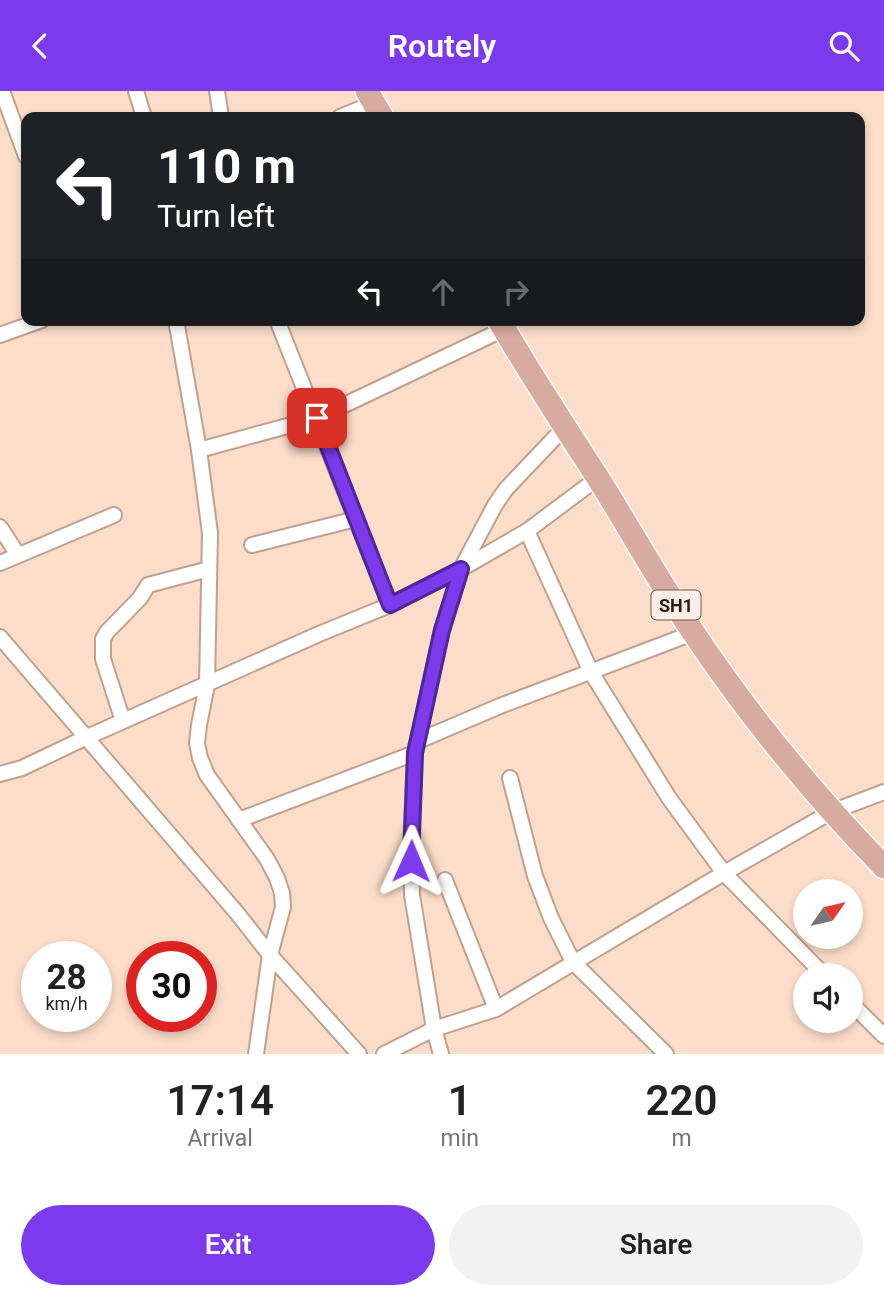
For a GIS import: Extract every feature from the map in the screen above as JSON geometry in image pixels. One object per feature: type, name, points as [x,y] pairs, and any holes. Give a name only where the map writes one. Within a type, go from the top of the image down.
[{"type":"main road","name":"SH1","points":[[503,326],[693,633],[754,717],[831,813],[884,867]]},
{"type":"street","points":[[2,91],[21,142]]},
{"type":"street","points":[[136,91],[142,112]]},
{"type":"street","points":[[218,91],[220,112]]},
{"type":"street","points":[[353,112],[374,104]]},
{"type":"street","points":[[0,335],[25,326]]},
{"type":"street","points":[[177,326],[199,450],[209,533],[207,685],[197,743],[207,775],[267,859],[282,893],[283,907],[270,955],[256,1054]]},
{"type":"street","points":[[279,326],[390,605]]},
{"type":"street","points":[[199,450],[317,418],[500,326]]},
{"type":"street","points":[[441,1054],[434,1029],[412,895],[411,846],[416,747],[442,630],[461,569],[506,489],[564,428]]},
{"type":"street","points":[[0,774],[22,768],[319,634],[390,605],[527,531],[598,478]]},
{"type":"street","points":[[0,563],[114,515]]},
{"type":"street","points":[[252,545],[356,519]]},
{"type":"street","points":[[0,527],[18,555]]},
{"type":"street","points":[[527,531],[591,672],[669,798],[724,873],[812,963]]},
{"type":"street","points":[[123,721],[103,659],[102,646],[107,632],[136,603],[148,585],[209,569]]},
{"type":"street","points":[[239,820],[416,747],[500,706],[693,633]]},
{"type":"street","points":[[0,637],[237,912],[270,955],[359,1054]]},
{"type":"street","points":[[510,778],[535,876],[551,918],[573,962],[666,1054]]},
{"type":"street","points":[[384,1054],[434,1029],[496,1009],[724,873],[831,813],[884,792]]},
{"type":"street","points":[[445,880],[496,1009]]},
{"type":"street","points":[[863,1015],[884,1036]]},
{"type":"route","points":[[317,418],[390,605],[461,569],[442,630],[415,753],[411,861]]}]
